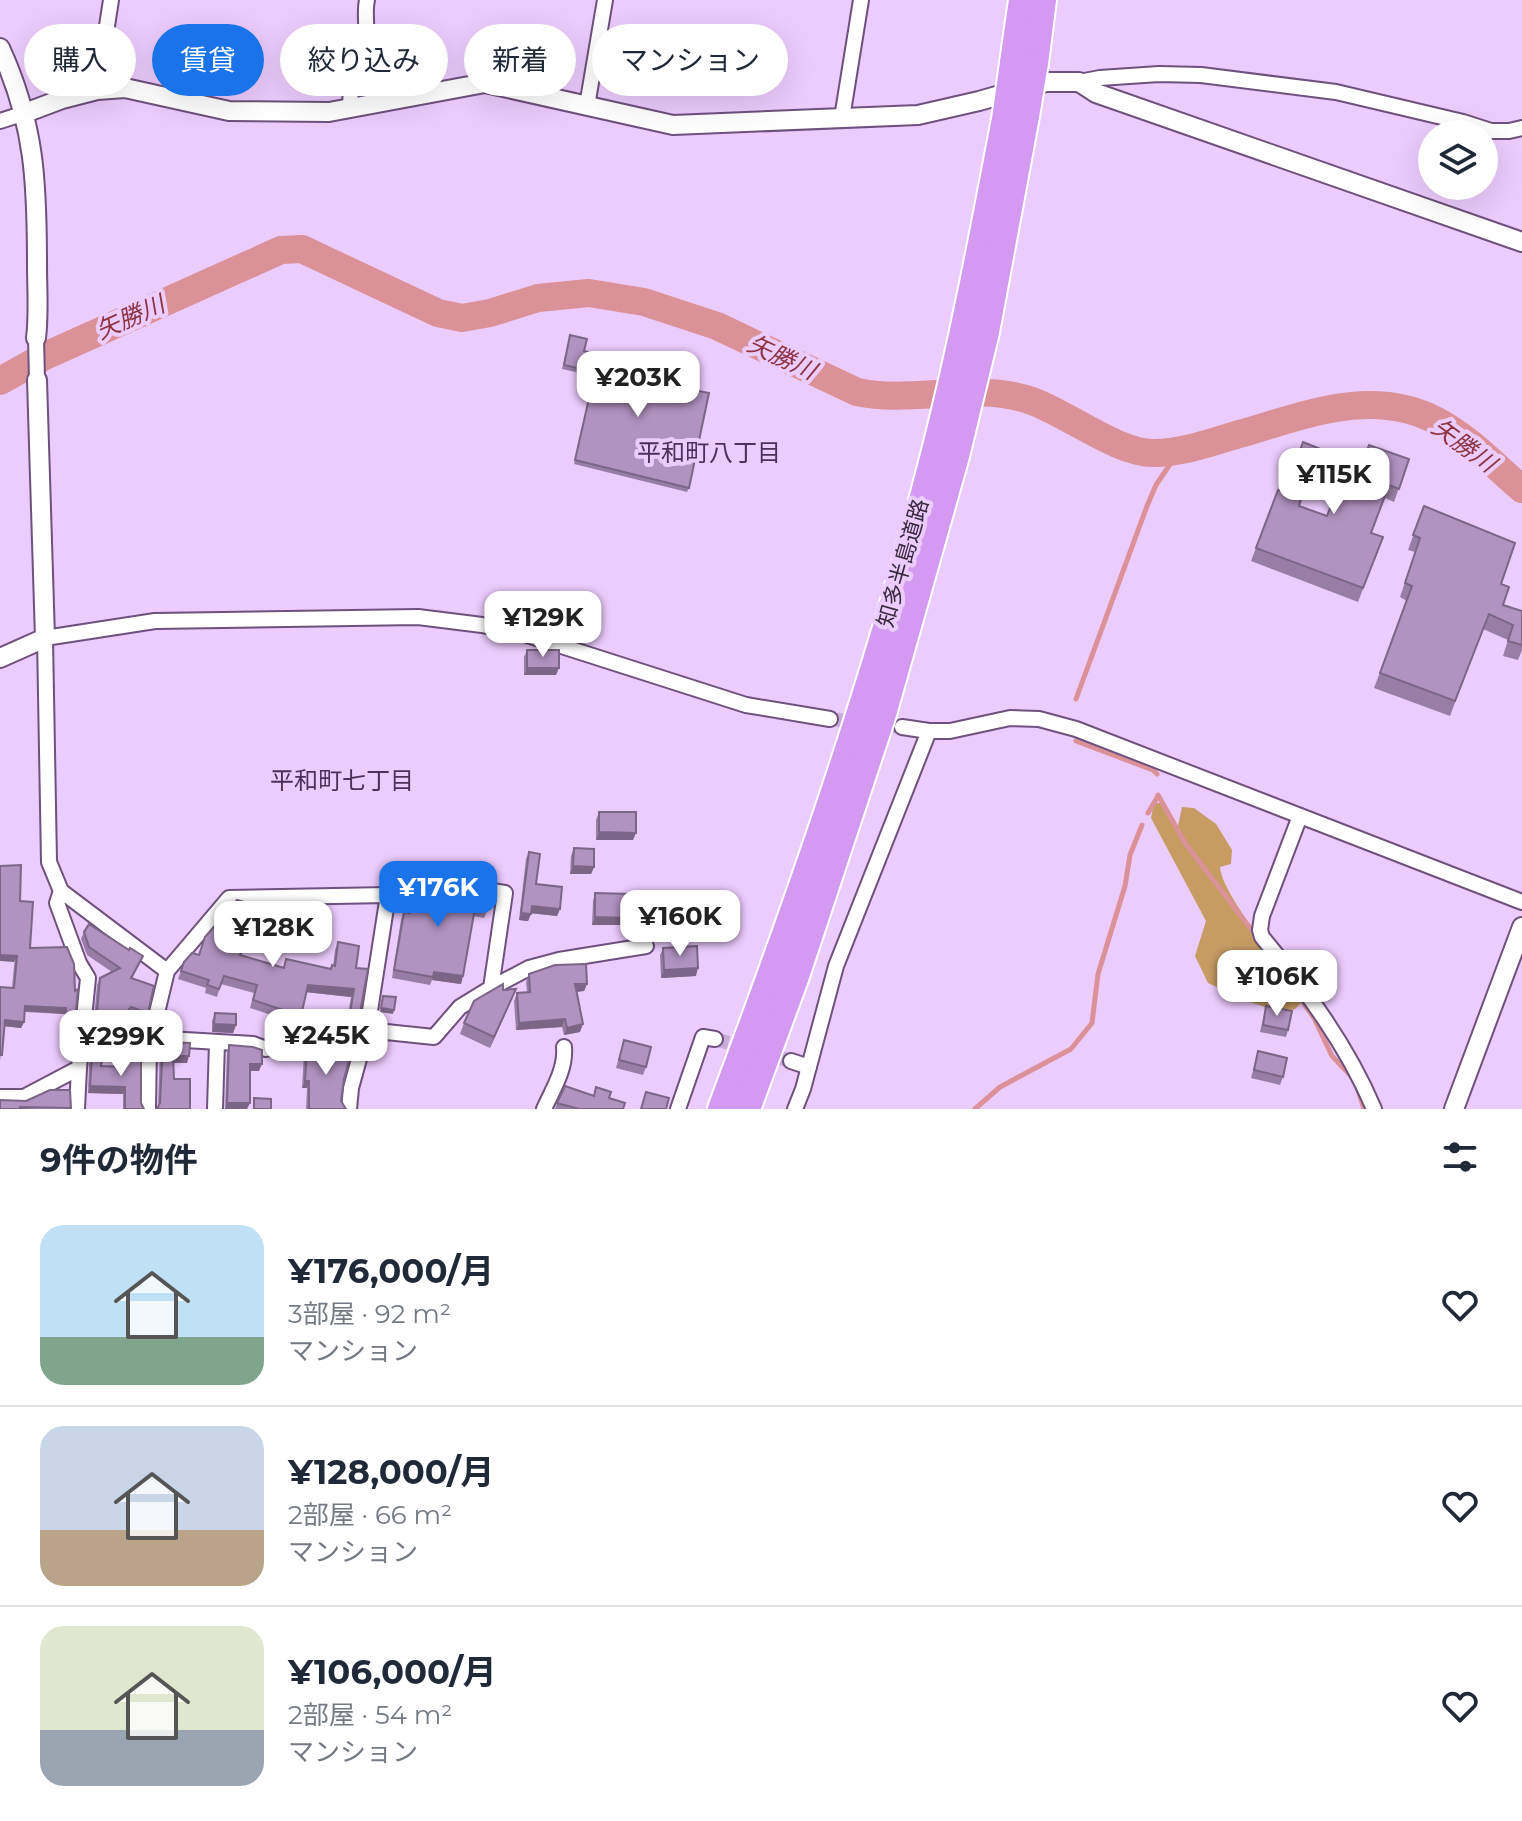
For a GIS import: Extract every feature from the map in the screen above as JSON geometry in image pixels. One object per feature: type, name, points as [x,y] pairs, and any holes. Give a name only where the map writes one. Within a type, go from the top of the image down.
[{"type":"highway","name":"知多半島道路","points":[[1022,0],[1024,63]]},
{"type":"highway","name":"知多半島道路","points":[[747,1109],[796,976],[883,714],[975,330],[1024,63],[1043,0]]},
{"type":"highway","name":"知多半島道路","points":[[721,1109],[816,847],[945,455]]},
{"type":"highway","points":[[761,1109],[802,998],[796,976]]},
{"type":"street","points":[[107,24],[111,0]]},
{"type":"street","points":[[351,109],[349,96],[365,41],[364,11],[367,0]]},
{"type":"street","points":[[587,106],[605,0]]},
{"type":"street","points":[[842,118],[861,0]]},
{"type":"street","points":[[0,48],[25,113],[35,162],[36,338],[49,862],[61,891],[167,971]]},
{"type":"street","points":[[136,90],[229,111],[329,112],[485,83],[673,125],[918,115],[1046,82],[1144,75],[1201,75],[1336,92],[1491,131],[1522,128]]},
{"type":"street","points":[[1079,82],[1096,93],[1522,242]]},
{"type":"street","points":[[0,121],[78,96]]},
{"type":"street","points":[[0,658],[45,638],[155,621],[418,617],[524,634],[746,705],[830,719]]},
{"type":"street","points":[[902,727],[950,731],[1010,718],[1039,719],[1076,729],[1522,902]]},
{"type":"street","points":[[795,1109],[836,966],[929,731]]},
{"type":"street","points":[[1300,816],[1262,916],[1260,930],[1262,937],[1325,1018],[1359,1074],[1374,1109]]},
{"type":"street","points":[[392,876],[505,893],[491,988]]},
{"type":"street","points":[[61,891],[57,903],[79,963],[88,978],[77,1109]]},
{"type":"street","points":[[148,1109],[151,1038],[167,971],[229,898],[388,895],[367,1030],[351,1088],[349,1109]]},
{"type":"street","points":[[1454,1109],[1522,927]]},
{"type":"street","points":[[367,1030],[434,1037],[460,1007],[529,968],[646,946]]},
{"type":"street","points":[[678,1109],[703,1037],[715,1039]]},
{"type":"street","points":[[151,1038],[253,1044],[266,1049],[294,1044]]},
{"type":"street","points":[[215,1109],[217,1042]]},
{"type":"street","points":[[544,1109],[562,1069],[564,1047]]},
{"type":"street","points":[[791,1061],[809,1067]]},
{"type":"street","points":[[0,1097],[24,1097],[79,1068]]},
{"type":"shaded area","points":[[1154,803],[1160,803],[1177,831],[1182,807],[1194,808],[1216,824],[1232,850],[1231,864],[1220,867],[1223,879],[1241,911],[1300,992],[1303,1001],[1295,1009],[1283,1013],[1208,983],[1195,956],[1206,921],[1151,818]]},
{"type":"building","points":[[570,335],[587,339],[584,351],[668,370],[665,384],[709,393],[689,488],[575,460],[595,372],[564,365]]},
{"type":"building","points":[[1303,442],[1323,450],[1309,484],[1306,483],[1299,506],[1327,516],[1349,459],[1362,464],[1369,445],[1409,459],[1399,489],[1389,485],[1371,533],[1383,537],[1363,588],[1256,548],[1278,490],[1285,492]]},
{"type":"building","points":[[1424,506],[1515,543],[1501,584],[1509,587],[1503,605],[1522,611],[1522,645],[1508,641],[1513,625],[1489,614],[1455,701],[1380,673],[1412,586],[1405,583],[1420,538],[1413,535]]},
{"type":"building","points":[[527,650],[559,650],[559,668],[527,668]]},
{"type":"building","points":[[599,812],[636,812],[636,833],[599,832]]},
{"type":"building","points":[[574,848],[594,849],[594,867],[573,866]]},
{"type":"building","points":[[529,852],[540,854],[536,884],[562,887],[560,909],[532,906],[531,914],[521,913]]},
{"type":"building","points":[[21,865],[20,901],[33,902],[30,948],[67,947],[74,964],[75,991],[78,989],[74,1030],[65,1030],[66,1008],[25,1006],[24,1022],[5,1020],[0,1055],[0,987],[14,988],[17,956],[0,955],[0,866]]},
{"type":"building","points":[[414,881],[491,893],[487,911],[475,908],[463,976],[434,972],[433,977],[394,970],[404,912],[409,913]]},
{"type":"building","points":[[595,893],[631,894],[631,918],[595,917]]},
{"type":"building","points":[[237,900],[248,903],[240,919],[255,926],[240,955],[284,968],[286,959],[331,969],[332,965],[335,966],[338,942],[359,946],[356,968],[368,969],[356,1034],[347,1032],[354,989],[308,985],[301,1016],[253,1000],[257,985],[224,976],[219,989],[207,985],[209,980],[181,971],[192,953],[199,955],[205,937]]},
{"type":"building","points":[[89,924],[143,956],[131,978],[154,986],[148,1013],[131,1007],[126,1013],[97,1012],[100,978],[120,968],[89,947],[84,932]]},
{"type":"building","points":[[697,946],[698,968],[664,970],[663,948]]},
{"type":"building","points":[[586,964],[587,984],[575,984],[583,1024],[567,1028],[565,1019],[519,1023],[517,993],[530,992],[529,974],[555,965]]},
{"type":"building","points":[[503,984],[503,990],[516,989],[494,1037],[464,1023],[474,1001]]},
{"type":"building","points":[[383,996],[396,997],[394,1010],[381,1008]]},
{"type":"building","points":[[1266,1006],[1292,1011],[1288,1030],[1263,1025]]},
{"type":"building","points":[[215,1013],[236,1014],[236,1025],[214,1024]]},
{"type":"building","points":[[624,1040],[651,1047],[646,1067],[619,1060]]},
{"type":"building","points":[[163,1042],[190,1043],[189,1056],[173,1056],[174,1079],[190,1079],[190,1109],[157,1109],[160,1103]]},
{"type":"building","points":[[229,1045],[262,1050],[262,1064],[250,1064],[250,1103],[227,1103]]},
{"type":"building","points":[[307,1048],[352,1049],[341,1101],[346,1109],[309,1109],[309,1081],[305,1081]]},
{"type":"building","points":[[1258,1051],[1287,1058],[1283,1077],[1254,1070]]},
{"type":"building","points":[[126,1053],[141,1053],[141,1103],[144,1109],[125,1109],[125,1087],[90,1086],[92,1057],[102,1057],[101,1066],[126,1067]]},
{"type":"building","points":[[565,1086],[594,1096],[596,1087],[611,1092],[609,1098],[625,1103],[623,1109],[579,1109],[557,1103]]},
{"type":"building","points":[[50,1090],[70,1090],[71,1108],[0,1109],[0,1100],[26,1101]]},
{"type":"building","points":[[646,1092],[669,1098],[666,1109],[641,1109]]},
{"type":"building","points":[[254,1098],[271,1099],[271,1109],[254,1109]]},
{"type":"waterway","name":"矢勝川","points":[[0,381],[45,356],[281,250],[302,249],[438,313],[462,318],[538,298],[589,293],[644,302],[717,326],[857,392],[901,396],[1011,395],[1046,407],[1109,440],[1140,452],[1188,449],[1315,412],[1364,405],[1389,406],[1437,421],[1470,443],[1522,489]]},
{"type":"waterway","points":[[1076,699],[1147,506],[1156,485],[1179,451]]},
{"type":"waterway","points":[[1076,741],[1157,774]]},
{"type":"waterway","points":[[1158,795],[1185,843],[1257,937]]},
{"type":"waterway","points":[[1148,813],[1158,796]]},
{"type":"waterway","points":[[975,1109],[1000,1087],[1071,1049],[1092,1023],[1098,974],[1125,886],[1130,855],[1142,825]]},
{"type":"waterway","points":[[1281,971],[1314,1018],[1332,1056],[1353,1078]]},
{"type":"waterway","points":[[1357,1087],[1364,1109]]},
{"type":"tunnel","points":[[830,719],[902,727]]},
{"type":"tunnel","points":[[715,1039],[791,1061]]},
{"type":"district","name":"平和町八丁目","points":[[709,452]]},
{"type":"district","name":"平和町七丁目","points":[[342,780]]}]
